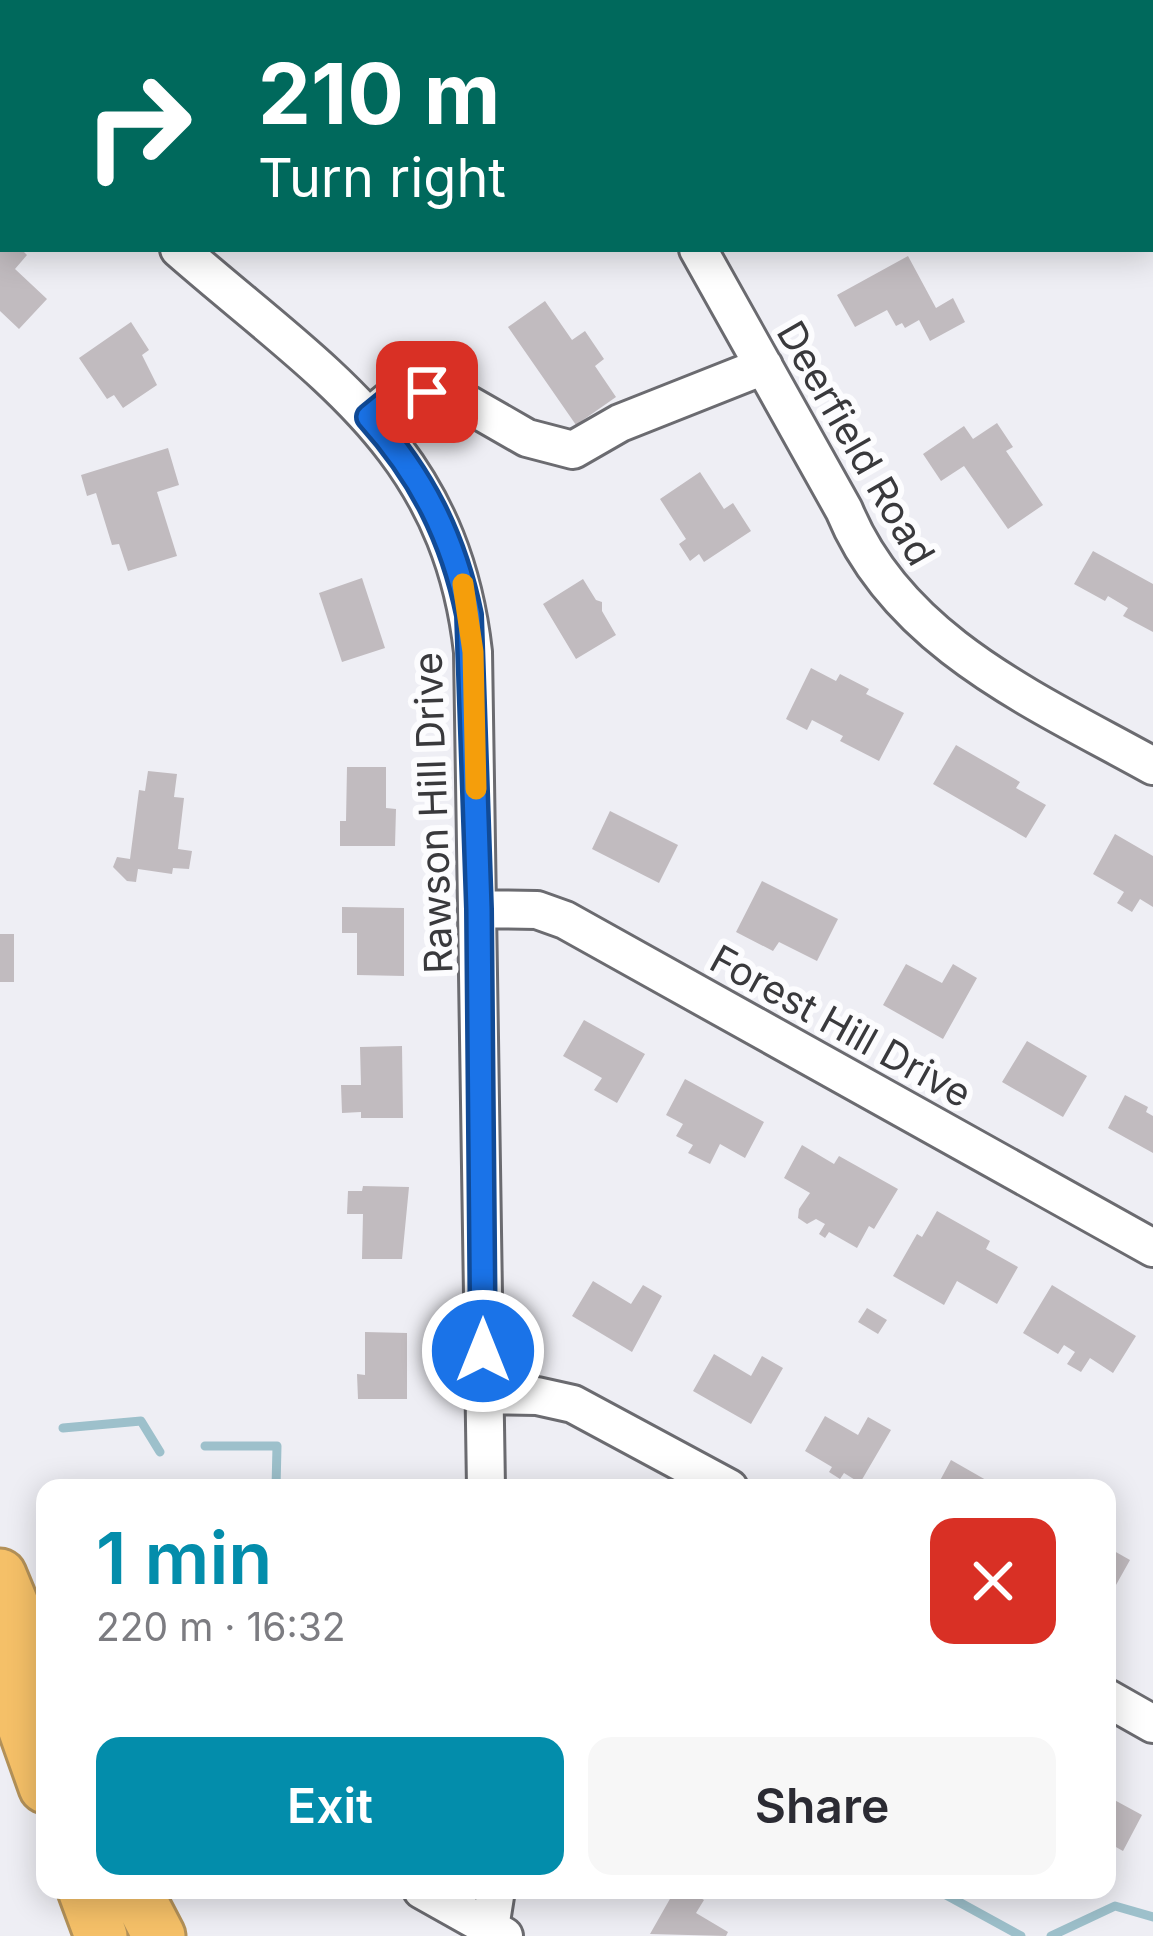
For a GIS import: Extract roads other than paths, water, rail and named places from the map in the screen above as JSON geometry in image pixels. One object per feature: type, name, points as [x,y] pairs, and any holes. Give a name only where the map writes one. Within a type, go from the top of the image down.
[{"type":"highway","points":[[0,1575],[36,1662]]},
{"type":"highway","points":[[0,1660],[36,1761]]},
{"type":"highway","points":[[87,1899],[101,1936]]},
{"type":"highway","points":[[140,1899],[159,1936]]},
{"type":"street","name":"Rawson Hill Drive","points":[[182,252],[369,417],[416,475],[450,542],[461,578],[473,652],[486,1479]]},
{"type":"street","name":"Deerfield Road","points":[[700,252],[864,552],[908,610],[997,678],[1153,766]]},
{"type":"street","points":[[369,417],[402,390],[452,395],[527,438],[573,450],[620,423],[764,366]]},
{"type":"street","name":"Forest Hill Drive","points":[[479,909],[537,910],[565,920],[1153,1248]]},
{"type":"street","points":[[484,1396],[537,1396],[573,1404],[712,1479]]},
{"type":"street","points":[[1116,1703],[1153,1724]]},
{"type":"street","points":[[438,1899],[497,1932]]},
{"type":"street","points":[[496,1899],[497,1932]]},
{"type":"waterway","points":[[63,1428],[141,1421],[160,1452]]},
{"type":"waterway","points":[[205,1446],[277,1446],[276,1479]]},
{"type":"waterway","points":[[953,1899],[1021,1936]]},
{"type":"waterway","points":[[1051,1936],[1115,1906],[1153,1917]]}]
